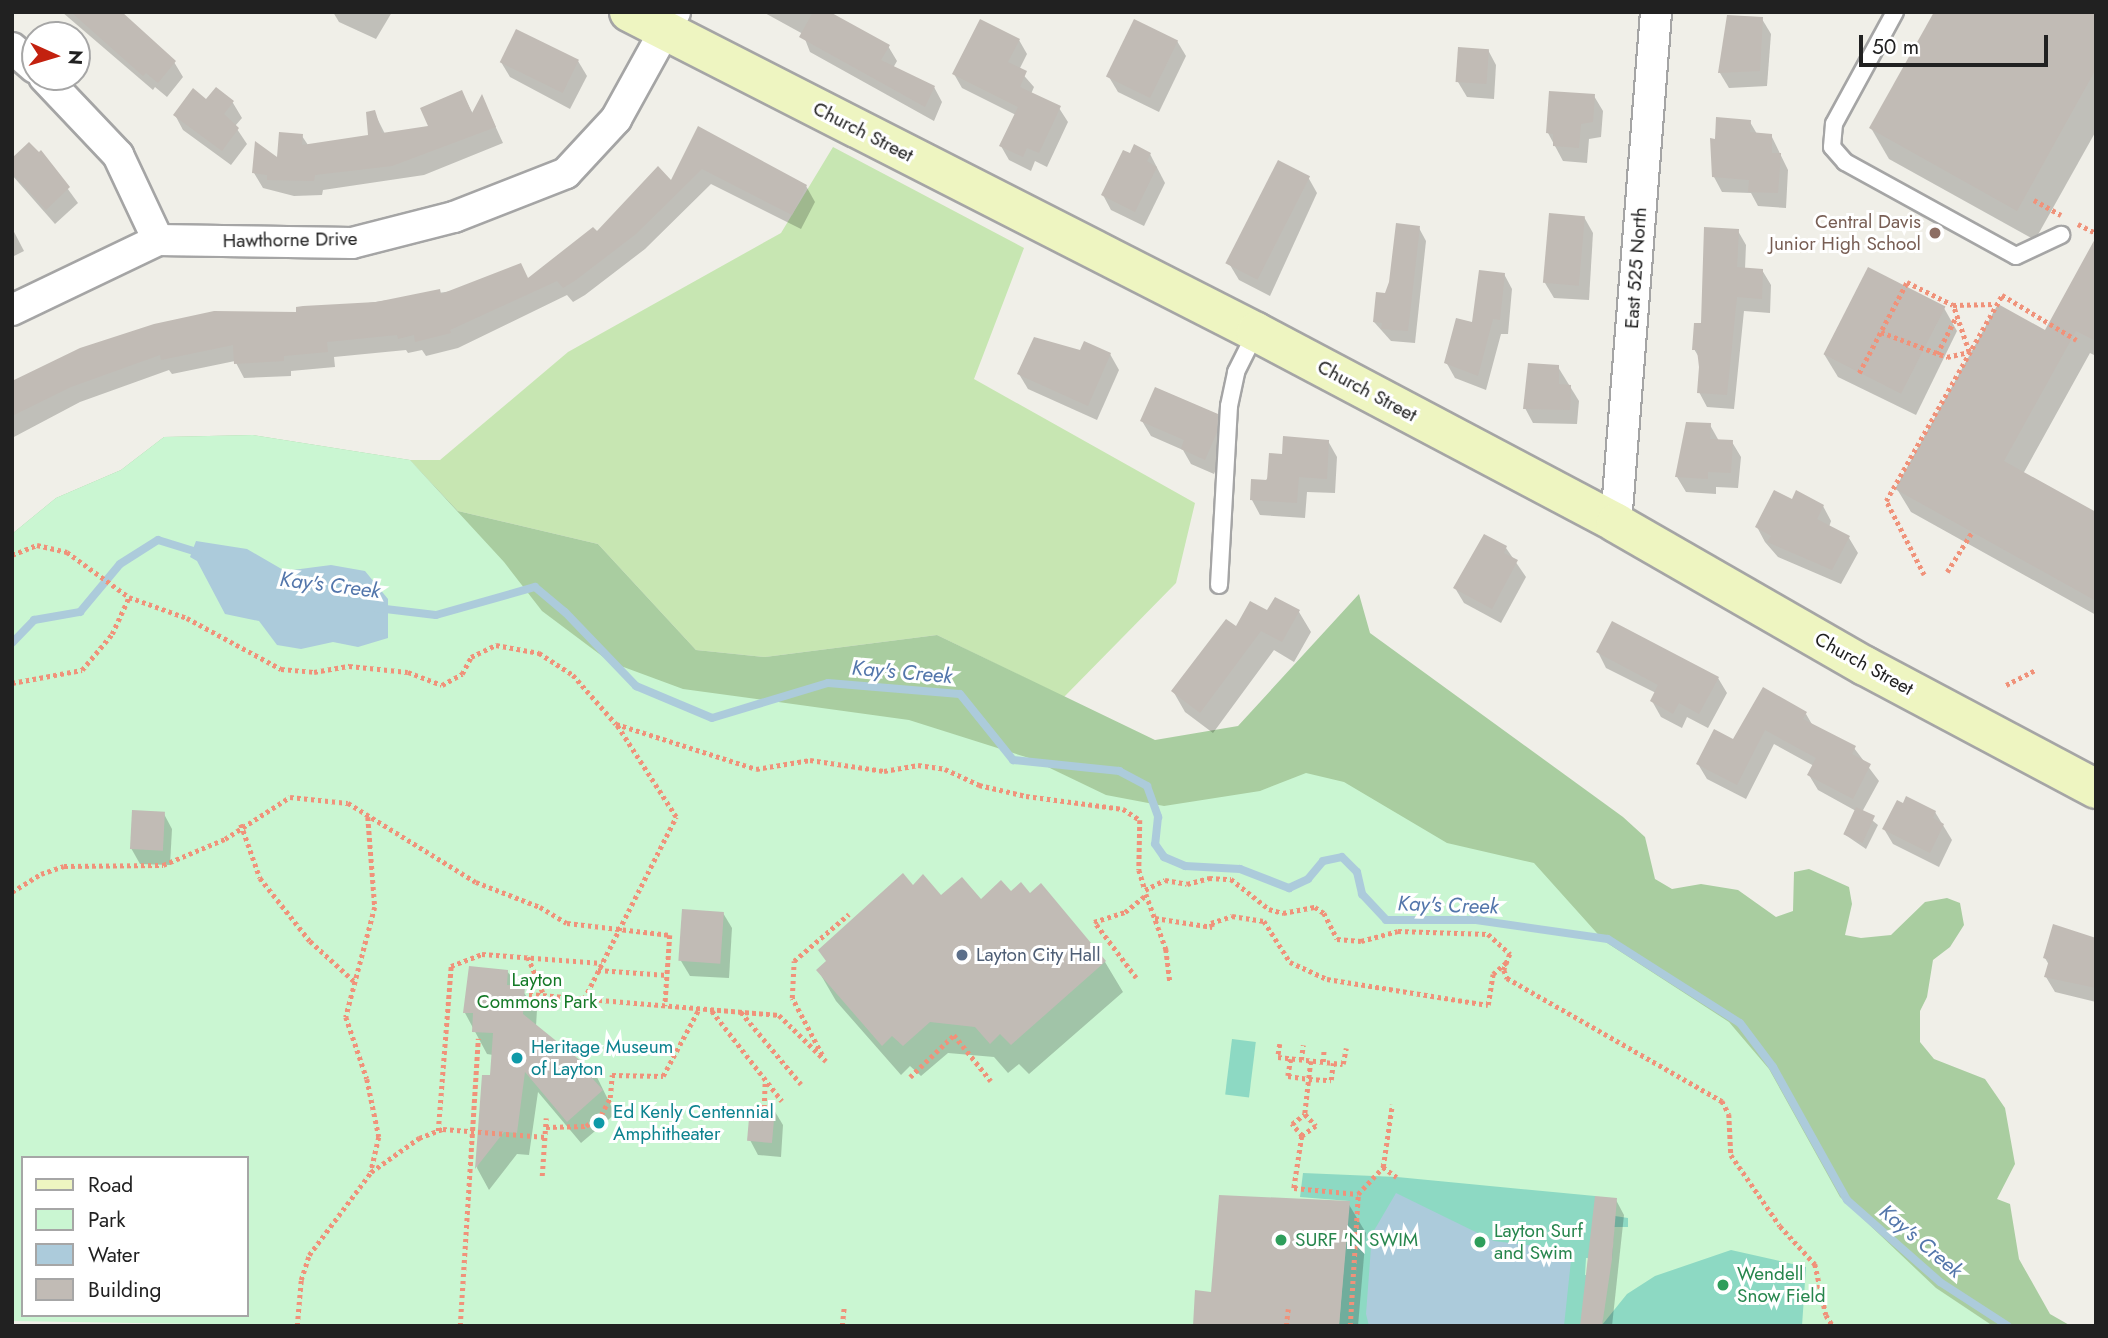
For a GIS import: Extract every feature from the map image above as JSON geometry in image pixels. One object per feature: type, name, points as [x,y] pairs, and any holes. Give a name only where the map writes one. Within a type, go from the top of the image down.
[{"type":"street","name":"Church Street","points":[[629,12],[670,22],[1256,332],[1616,523],[1865,666],[2096,789]]},
{"type":"street","name":"East 525 North","points":[[1616,523],[1656,12]]},
{"type":"street","name":"Hawthorne Drive","points":[[12,310],[158,240],[352,243],[454,217],[566,173],[616,119],[670,22]]},
{"type":"street","points":[[57,91],[118,155],[158,240]]},
{"type":"lane","points":[[1895,12],[1834,124],[1832,147],[1845,162],[2016,256],[2061,235]]},
{"type":"lane","points":[[1219,585],[1229,406],[1236,372],[1256,332]]},
{"type":"path","points":[[1859,373],[1907,282],[1952,305],[1996,304]]},
{"type":"path","points":[[1924,575],[1886,501],[1996,304],[2002,295],[2077,340]]},
{"type":"path","points":[[1952,305],[1969,352]]},
{"type":"path","points":[[1937,354],[1957,317]]},
{"type":"path","points":[[1881,332],[1947,357],[1969,352]]},
{"type":"path","points":[[1947,572],[1972,533]]},
{"type":"path","points":[[12,555],[37,545],[51,545],[98,572],[129,597],[187,618],[281,669],[314,673],[361,667],[408,672],[442,685],[462,674],[471,657],[496,645],[539,653],[573,675],[616,724],[676,817],[584,999]]},
{"type":"path","points":[[12,683],[82,670],[112,634],[129,597]]},
{"type":"path","points":[[2006,685],[2036,670]]},
{"type":"path","points":[[616,724],[756,769],[810,760],[884,771],[918,765],[945,769],[979,785],[1026,796],[1076,806],[1124,809],[1140,820],[1139,870],[1171,968],[1170,981]]},
{"type":"path","points":[[12,892],[41,874],[64,866],[163,865],[225,839],[241,824],[290,797],[348,803],[497,892],[540,907],[567,923],[670,935],[665,1006]]},
{"type":"path","points":[[368,817],[374,907],[346,1017],[367,1079],[379,1137],[371,1172]]},
{"type":"path","points":[[241,824],[260,878],[310,942],[354,981]]},
{"type":"path","points":[[1136,978],[1094,922],[1125,912],[1146,892],[1165,880],[1187,884],[1209,878],[1231,879],[1269,909],[1283,913],[1315,907],[1324,913],[1338,939],[1361,941],[1398,931],[1488,934],[1506,947],[1507,978],[1722,1101],[1729,1114],[1731,1155],[1780,1226],[1815,1264],[1826,1315],[1833,1326]]},
{"type":"path","points":[[529,995],[779,1015],[826,1061],[792,998],[794,961],[849,914]]},
{"type":"path","points":[[1154,918],[1212,927],[1212,923],[1232,916],[1264,920],[1290,962],[1327,979],[1488,1005],[1493,974],[1508,961]]},
{"type":"path","points":[[438,1131],[451,966],[482,954],[602,962]]},
{"type":"path","points":[[528,957],[544,995]]},
{"type":"path","points":[[598,970],[667,975]]},
{"type":"path","points":[[546,1127],[586,1126],[601,1115],[610,1098],[612,1075],[663,1076],[699,1010]]},
{"type":"path","points":[[711,1011],[782,1101]]},
{"type":"path","points":[[741,1012],[801,1084]]},
{"type":"path","points":[[910,1077],[954,1035],[991,1081]]},
{"type":"path","points":[[460,1326],[478,1039]]},
{"type":"path","points":[[1280,1044],[1278,1057],[1343,1064],[1346,1048]]},
{"type":"path","points":[[1301,1060],[1303,1045]]},
{"type":"path","points":[[1323,1062],[1324,1048]]},
{"type":"path","points":[[1291,1059],[1288,1076],[1309,1079],[1331,1080],[1333,1063]]},
{"type":"path","points":[[1302,1136],[1292,1124],[1305,1114],[1311,1060]]},
{"type":"path","points":[[764,1108],[765,1080]]},
{"type":"path","points":[[1350,1326],[1359,1194],[1383,1167],[1392,1105]]},
{"type":"path","points":[[1305,1114],[1316,1126],[1302,1136],[1294,1188],[1359,1194]]},
{"type":"path","points":[[542,1176],[546,1118]]},
{"type":"path","points":[[297,1326],[301,1280],[309,1255],[371,1172],[419,1138],[438,1131],[472,1131],[546,1138]]},
{"type":"path","points":[[1383,1167],[1397,1177]]},
{"type":"path","points":[[842,1326],[844,1306]]},
{"type":"path","points":[[1286,1326],[1288,1309]]},
{"type":"green space","points":[[833,147],[1024,248],[974,379],[1195,503],[1176,583],[1064,697],[937,635],[765,657],[696,650],[598,544],[458,511],[410,460],[440,460],[568,352],[781,233]]},
{"type":"green space","points":[[253,435],[410,460],[458,511],[598,544],[696,650],[765,657],[937,635],[1155,740],[1238,726],[1359,594],[1370,633],[1623,817],[1645,837],[1655,879],[1672,889],[1701,884],[1738,890],[1776,917],[1793,911],[1794,872],[1809,869],[1849,887],[1852,904],[1845,935],[1861,938],[1891,935],[1925,902],[1947,898],[1960,903],[1964,925],[1950,947],[1933,960],[1927,997],[1920,1011],[1920,1042],[1934,1059],[1985,1079],[2005,1108],[2015,1164],[1997,1199],[2010,1204],[2019,1259],[2050,1314],[2071,1326],[1825,1326],[12,534],[56,498],[121,470],[164,437]]},
{"type":"green space","name":"Layton Commons Park","points":[[253,435],[410,460],[504,562],[542,611],[610,662],[683,689],[909,720],[1029,758],[1106,795],[1164,806],[1260,791],[1306,773],[1344,782],[1447,843],[1534,863],[1604,941],[1729,1022],[1769,1069],[1840,1197],[1936,1288],[1993,1326],[323,1326],[12,1321],[12,534],[56,498],[121,470],[164,437]]},
{"type":"green space","points":[[1232,1039],[1256,1042],[1249,1098],[1225,1095]]},
{"type":"green space","name":"Layton Surf and Swim","points":[[1303,1173],[1397,1177],[1595,1196],[1615,1216],[1628,1218],[1628,1227],[1614,1227],[1612,1259],[1586,1258],[1585,1275],[1607,1277],[1602,1325],[1627,1294],[1655,1276],[1731,1250],[1806,1267],[1802,1326],[1339,1326],[1349,1201],[1300,1197]]},
{"type":"water","points":[[196,541],[247,549],[285,571],[331,565],[365,571],[388,599],[388,638],[358,647],[333,642],[301,649],[277,645],[259,621],[225,614],[197,561],[190,557]]},
{"type":"water","points":[[1396,1193],[1494,1241],[1572,1251],[1564,1326],[1369,1326],[1366,1314],[1372,1234]]},
{"type":"building","points":[[71,12],[122,12],[176,61],[158,83],[146,73],[143,76],[91,30],[91,21],[81,21]]},
{"type":"building","points":[[813,12],[830,12],[890,45],[881,60],[935,86],[925,107],[799,37]]},
{"type":"building","points":[[1934,12],[2096,12],[2096,69],[2017,211],[1869,128]]},
{"type":"building","points":[[1727,15],[1763,17],[1760,71],[1718,73]]},
{"type":"building","points":[[980,19],[1020,39],[1008,62],[1027,71],[1020,87],[1061,106],[1039,153],[1027,148],[1023,157],[999,146],[1018,107],[952,74]]},
{"type":"building","points":[[1134,19],[1178,40],[1150,98],[1106,77]]},
{"type":"building","points":[[516,29],[579,60],[563,93],[500,62]]},
{"type":"building","points":[[1458,47],[1489,49],[1486,84],[1456,82]]},
{"type":"building","points":[[216,87],[234,101],[224,114],[239,128],[222,151],[173,115],[193,88],[206,99]]},
{"type":"building","points":[[462,90],[472,113],[482,94],[496,127],[392,166],[315,175],[314,181],[267,180],[267,175],[252,173],[255,141],[277,157],[279,132],[303,134],[302,145],[368,135],[366,112],[375,110],[382,133],[428,126],[420,108]]},
{"type":"building","points":[[1549,91],[1595,94],[1593,122],[1581,124],[1579,148],[1553,146],[1553,134],[1546,133]]},
{"type":"building","points":[[1716,117],[1751,120],[1750,132],[1772,134],[1772,153],[1781,153],[1778,193],[1748,192],[1749,180],[1712,177],[1710,138],[1715,139]]},
{"type":"building","points":[[698,126],[807,185],[792,215],[702,169],[636,234],[576,280],[563,288],[557,281],[450,330],[451,333],[415,342],[414,335],[398,339],[397,335],[327,342],[328,352],[284,356],[284,361],[234,364],[233,345],[161,360],[160,355],[71,387],[12,416],[12,381],[80,348],[154,324],[214,311],[296,312],[296,307],[303,306],[376,302],[440,289],[441,294],[521,263],[528,278],[593,227],[597,231],[658,166],[671,180]]},
{"type":"building","points":[[29,142],[39,152],[41,150],[70,187],[46,210],[12,173],[12,158]]},
{"type":"building","points":[[1134,144],[1151,153],[1147,161],[1157,167],[1135,212],[1101,195],[1123,150],[1130,153]]},
{"type":"building","points":[[1278,160],[1310,176],[1257,280],[1225,263]]},
{"type":"building","points":[[1549,213],[1585,216],[1579,286],[1543,283]]},
{"type":"building","points":[[1396,223],[1420,226],[1408,331],[1381,329],[1382,323],[1373,322],[1376,292],[1385,293],[1389,282]]},
{"type":"building","points":[[1704,227],[1739,229],[1737,267],[1763,269],[1762,299],[1737,297],[1727,395],[1697,393],[1699,367],[1697,350],[1692,350],[1694,323],[1701,323]]},
{"type":"building","points":[[2096,237],[2096,341],[2076,331],[2004,461],[2096,512],[2096,601],[1895,489],[1998,304],[2045,330]]},
{"type":"building","points":[[1868,267],[1946,306],[1901,394],[1824,354]]},
{"type":"building","points":[[1479,270],[1505,273],[1500,320],[1493,319],[1478,376],[1444,363],[1456,318],[1472,322]]},
{"type":"building","points":[[1034,337],[1080,350],[1084,341],[1111,353],[1088,406],[1017,374]]},
{"type":"building","points":[[1528,363],[1559,365],[1559,384],[1571,385],[1570,410],[1523,409]]},
{"type":"building","points":[[1155,387],[1218,414],[1217,432],[1205,460],[1181,449],[1184,440],[1140,421]]},
{"type":"building","points":[[1686,422],[1711,423],[1710,439],[1733,440],[1731,473],[1708,472],[1708,479],[1675,477]]},
{"type":"building","points":[[1283,436],[1329,440],[1327,479],[1299,477],[1297,503],[1250,500],[1251,479],[1267,480],[1269,453],[1282,454]]},
{"type":"building","points":[[1774,490],[1792,499],[1796,490],[1824,505],[1817,519],[1850,536],[1832,570],[1767,542],[1771,536],[1755,527]]},
{"type":"building","points":[[1484,534],[1507,546],[1504,553],[1518,560],[1492,609],[1453,588]]},
{"type":"building","points":[[1275,597],[1300,610],[1282,642],[1261,631],[1200,713],[1171,691],[1226,619],[1236,626],[1250,601],[1267,610]]},
{"type":"building","points":[[1612,621],[1719,677],[1699,714],[1679,703],[1673,714],[1650,701],[1658,685],[1596,652]]},
{"type":"building","points":[[1763,687],[1807,712],[1803,719],[1856,746],[1852,754],[1871,764],[1853,799],[1807,775],[1816,758],[1765,730],[1737,785],[1696,764],[1714,729],[1733,739]]},
{"type":"building","points":[[1906,796],[1936,811],[1933,818],[1944,824],[1930,853],[1882,829],[1897,800],[1903,803]]},
{"type":"building","points":[[1856,807],[1875,816],[1862,843],[1843,834]]},
{"type":"building","points":[[132,810],[165,812],[163,851],[130,849]]},
{"type":"building","name":"Layton City Hall","points":[[903,873],[913,885],[923,874],[941,895],[962,877],[981,899],[1001,880],[1011,891],[1021,882],[1030,893],[1041,883],[1106,961],[1011,1045],[1000,1034],[990,1044],[975,1027],[930,1022],[903,1046],[892,1036],[882,1046],[816,970],[826,961],[818,950]]},
{"type":"building","points":[[682,909],[724,912],[720,964],[678,961]]},
{"type":"building","points":[[2053,924],[2096,938],[2096,988],[2044,977],[2049,960],[2043,958]]},
{"type":"building","name":"Heritage Museum of Layton","points":[[469,966],[508,970],[507,985],[525,986],[523,1014],[597,1074],[592,1078],[603,1090],[567,1122],[525,1072],[517,1133],[504,1132],[475,1169],[482,1075],[490,1075],[493,1033],[472,1032],[473,1013],[463,1013]]},
{"type":"building","points":[[750,1107],[775,1109],[772,1143],[747,1141]]},
{"type":"building","name":"SURF 'N SWIM","points":[[1219,1195],[1350,1201],[1339,1326],[1193,1326],[1195,1290],[1211,1292]]},
{"type":"building","points":[[1595,1196],[1617,1198],[1612,1259],[1602,1326],[1580,1326]]},
{"type":"waterway","name":"Kay's Creek","points":[[12,643],[34,620],[80,612],[120,564],[158,540],[200,553]]},
{"type":"waterway","name":"Kay's Creek","points":[[377,608],[436,615],[535,587],[565,612],[636,686],[712,718],[828,683],[960,694],[1013,760],[1119,771],[1147,786],[1158,817],[1155,844],[1164,857],[1185,866],[1240,869],[1289,888],[1308,879],[1323,861],[1342,857],[1357,872],[1362,894],[1386,920],[1476,920],[1608,939],[1740,1023],[1773,1067],[1847,1200],[1940,1282],[2008,1326]]},
{"type":"place","name":"Central Davis Junior High School","points":[[1935,233]]},
{"type":"place","name":"Layton City Hall","points":[[962,955]]},
{"type":"place","name":"Heritage Museum of Layton","points":[[517,1058]]},
{"type":"place","name":"Ed Kenly Centennial Amphitheater","points":[[599,1123]]},
{"type":"place","name":"SURF 'N SWIM","points":[[1281,1240]]},
{"type":"place","name":"Layton Surf and Swim","points":[[1480,1242]]},
{"type":"place","name":"Wendell Snow Field","points":[[1723,1285]]}]
